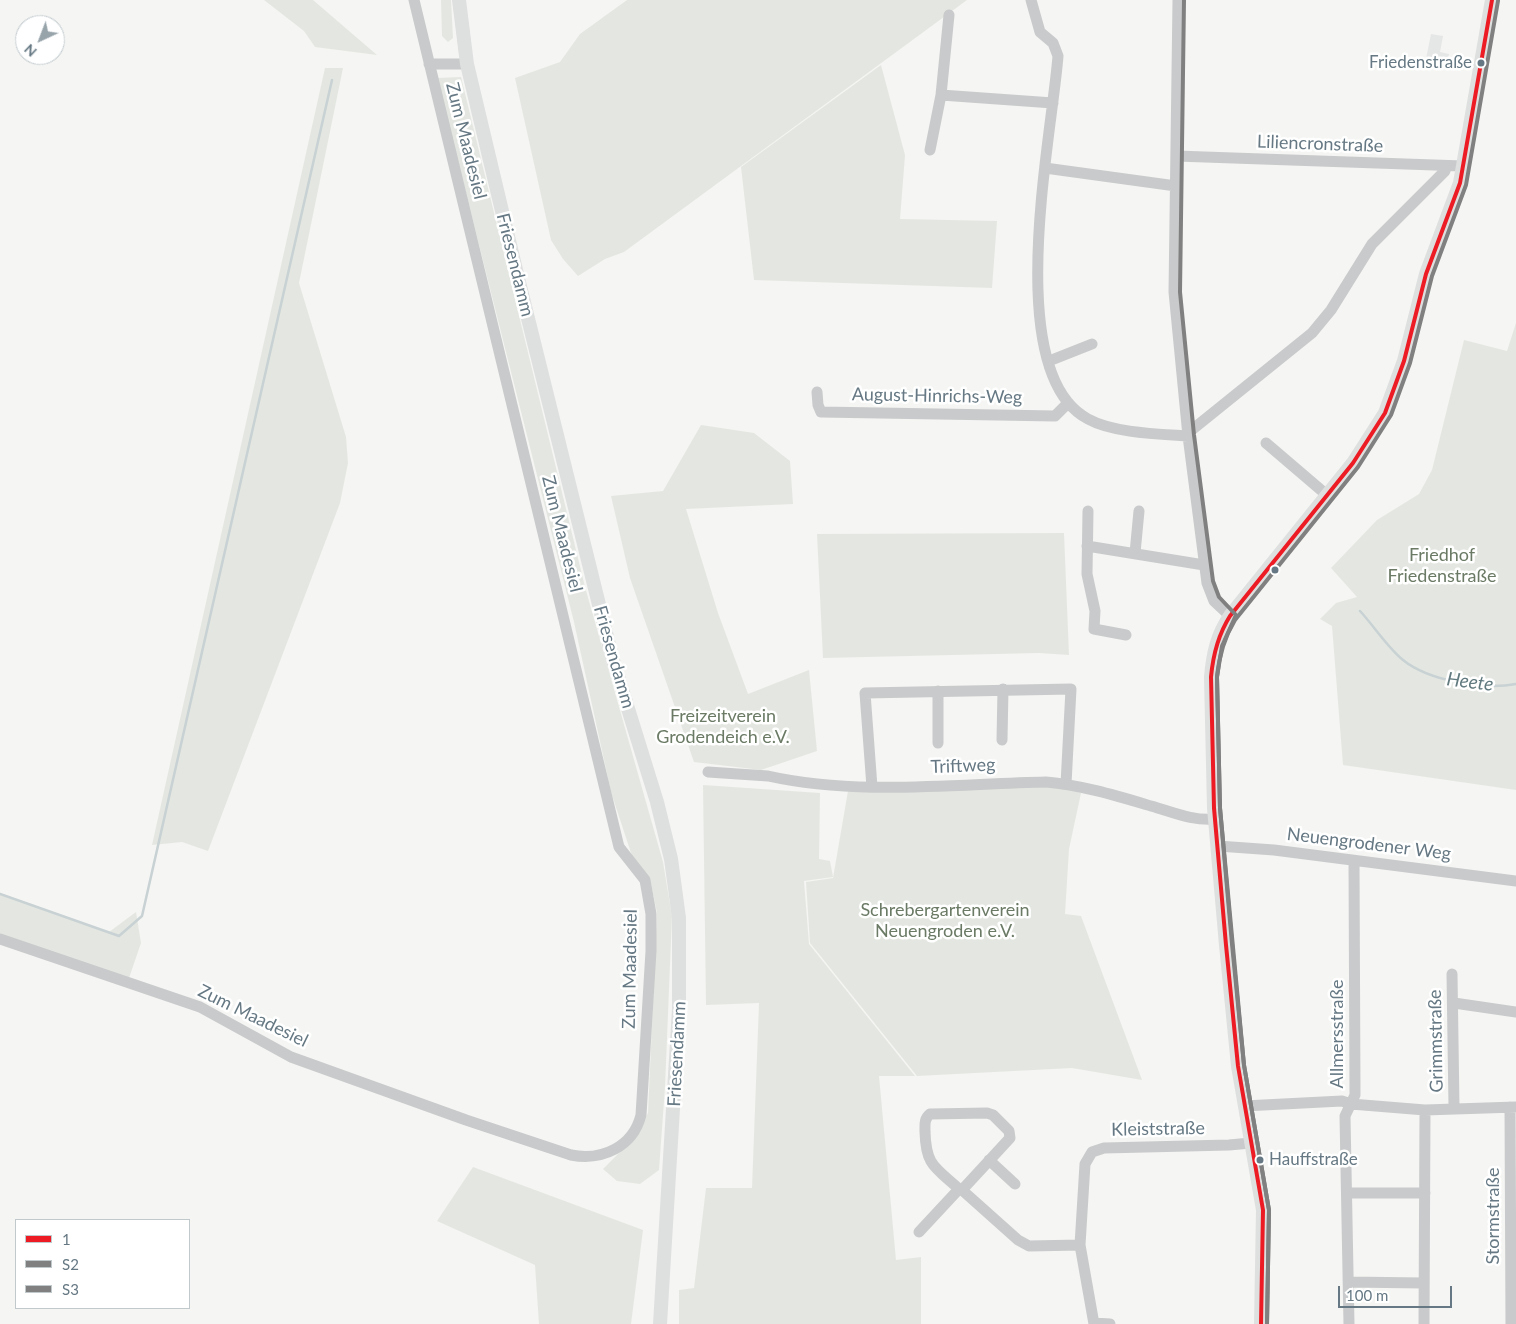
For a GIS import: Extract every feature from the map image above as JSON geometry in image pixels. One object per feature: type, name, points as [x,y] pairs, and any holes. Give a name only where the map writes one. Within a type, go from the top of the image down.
[{"type":"main road","name":"Friesendamm","points":[[459,0],[467,64],[612,657],[657,802],[671,859],[680,918],[680,991],[660,1324]]},
{"type":"main road","points":[[1261,1324],[1263,1210],[1237,1057],[1215,820],[1211,677],[1216,644],[1230,616],[1328,496],[1361,452],[1385,413],[1404,361],[1426,274],[1455,201],[1463,166],[1492,0]]},
{"type":"street","name":"Zum Maadesiel","points":[[0,939],[200,1007],[291,1056],[466,1120],[571,1155],[588,1158],[612,1152],[628,1140],[639,1124],[651,951],[651,914],[647,886],[639,872],[619,847],[414,0]]},
{"type":"street","points":[[1031,0],[1040,32],[1053,43],[1058,56],[1039,221],[1039,309],[1045,349],[1053,379],[1068,403],[1088,419],[1120,428],[1188,434],[1312,333],[1331,310],[1372,244],[1445,171],[1446,166]]},
{"type":"street","points":[[1178,0],[1174,292],[1188,434],[1204,565],[1210,593],[1214,601],[1230,616]]},
{"type":"street","points":[[930,150],[940,95],[948,16]]},
{"type":"street","name":"Zum Maadesiel","points":[[429,64],[467,64]]},
{"type":"street","points":[[940,95],[1053,104]]},
{"type":"street","name":"Liliencronstraße","points":[[1176,156],[1463,166]]},
{"type":"street","points":[[1045,168],[1176,186]]},
{"type":"street","points":[[1049,361],[1092,344]]},
{"type":"street","name":"August-Hinrichs-Weg","points":[[817,392],[818,405],[822,412],[1055,416],[1068,403]]},
{"type":"street","points":[[1266,443],[1328,496]]},
{"type":"street","points":[[1088,511],[1087,574],[1095,611],[1094,629],[1126,635]]},
{"type":"street","points":[[1135,553],[1139,511]]},
{"type":"street","points":[[1087,546],[1204,565]]},
{"type":"street","points":[[1002,740],[1003,689]]},
{"type":"street","points":[[872,787],[865,692],[1003,689],[1071,689],[1066,784]]},
{"type":"street","points":[[938,691],[938,742]]},
{"type":"street","name":"Triftweg","points":[[708,772],[768,776],[824,786],[872,787],[1046,782],[1066,784],[1151,806],[1191,819],[1215,820]]},
{"type":"street","name":"Neuengrodener Weg","points":[[1218,846],[1274,850],[1354,862],[1438,870],[1516,882]]},
{"type":"street","name":"Allmersstraße","points":[[1349,1324],[1345,1116],[1355,1095],[1354,862]]},
{"type":"street","name":"Grimmstraße","points":[[1452,974],[1454,1003],[1454,1107]]},
{"type":"street","points":[[1454,1003],[1516,1012]]},
{"type":"street","points":[[1244,1106],[1342,1101],[1351,1104],[1424,1110],[1454,1107],[1513,1107]]},
{"type":"street","name":"Stormstraße","points":[[1511,1324],[1513,1107]]},
{"type":"street","points":[[1424,1110],[1424,1324]]},
{"type":"street","points":[[919,1232],[960,1190],[1010,1138],[1009,1131],[993,1115],[975,1112],[930,1114],[926,1118],[926,1153],[930,1162],[960,1190],[1018,1240],[1029,1246],[1080,1245]]},
{"type":"street","name":"Kleiststraße","points":[[1094,1323],[1080,1245],[1085,1164],[1092,1152],[1104,1148],[1251,1143]]},
{"type":"street","points":[[989,1160],[1015,1184]]},
{"type":"street","points":[[1347,1193],[1425,1193]]},
{"type":"street","points":[[1349,1282],[1423,1283]]},
{"type":"street","points":[[1094,1323],[1110,1324]]},
{"type":"shaded area","points":[[1431,34],[1443,36],[1440,52],[1449,54],[1447,65],[1438,63],[1437,66],[1425,64]]},
{"type":"green space","points":[[264,0],[313,0],[377,55],[315,47],[304,31]]},
{"type":"green space","points":[[441,0],[451,0],[453,38],[448,42],[442,36]]},
{"type":"green space","points":[[627,0],[967,0],[624,252],[605,259],[578,276],[563,259],[551,240],[515,78],[560,62],[580,34]]},
{"type":"green space","points":[[881,65],[905,155],[900,219],[997,221],[992,288],[754,280],[741,167]]},
{"type":"green space","points":[[325,68],[343,68],[299,283],[346,437],[348,463],[340,503],[208,851],[182,842],[152,845]]},
{"type":"green space","points":[[461,77],[585,587],[663,862],[672,916],[665,1087],[659,1170],[640,1184],[617,1181],[603,1169],[635,1137],[648,1113],[657,913],[650,879],[632,856],[611,792],[574,622],[437,78]]},
{"type":"green space","name":"Friedhof Friedenstraße","points":[[1516,323],[1516,790],[1343,765],[1332,626],[1320,619],[1336,603],[1357,597],[1331,568],[1377,520],[1419,494],[1432,470],[1464,340],[1507,351]]},
{"type":"green space","name":"Freizeitverein Grodendeich e.V.","points":[[701,425],[754,433],[790,461],[793,504],[686,509],[718,613],[748,694],[809,670],[817,751],[761,770],[694,762],[630,578],[611,496],[663,491]]},
{"type":"green space","points":[[1064,533],[1069,655],[1039,653],[823,658],[817,534]]},
{"type":"green space","points":[[703,785],[820,793],[819,859],[830,861],[833,877],[804,881],[809,944],[915,1076],[879,1076],[896,1260],[921,1257],[921,1324],[679,1324],[679,1290],[694,1288],[706,1188],[752,1188],[759,1003],[706,1005]]},
{"type":"green space","name":"Schrebergartenverein Neuengroden e.V.","points":[[1061,787],[1081,793],[1069,849],[1065,914],[1081,916],[1142,1080],[1072,1068],[917,1076],[810,943],[806,882],[833,878],[848,791]]},
{"type":"green space","points":[[0,893],[109,932],[136,912],[141,943],[128,981],[0,943]]},
{"type":"green space","points":[[473,1167],[643,1230],[631,1324],[539,1324],[535,1265],[437,1221]]},
{"type":"waterway","points":[[0,894],[119,936],[142,916],[332,80]]},
{"type":"waterway","name":"Heete","points":[[1360,611],[1397,655],[1414,667],[1442,678],[1473,685],[1503,686],[1516,684]]},
{"type":"transit line","name":"S3","points":[[1184,0],[1180,292],[1194,435],[1213,581],[1219,597],[1236,615],[1222,646],[1217,677],[1220,808],[1244,1065],[1269,1210],[1267,1324]]},
{"type":"transit line","name":"1","points":[[1261,1324],[1263,1210],[1238,1066],[1226,945],[1214,808],[1211,677],[1213,661],[1219,638],[1230,616],[1353,463],[1385,413],[1404,361],[1426,274],[1460,183],[1492,0]]},
{"type":"transit line","name":"S2","points":[[1267,1324],[1269,1210],[1244,1065],[1232,944],[1220,808],[1217,677],[1219,662],[1225,640],[1235,620],[1358,467],[1391,415],[1410,363],[1432,276],[1466,185],[1498,1]]},
{"type":"place","name":"Friedenstraße","points":[[1481,63]]},
{"type":"place","name":"Hauffstraße","points":[[1260,1160]]}]
